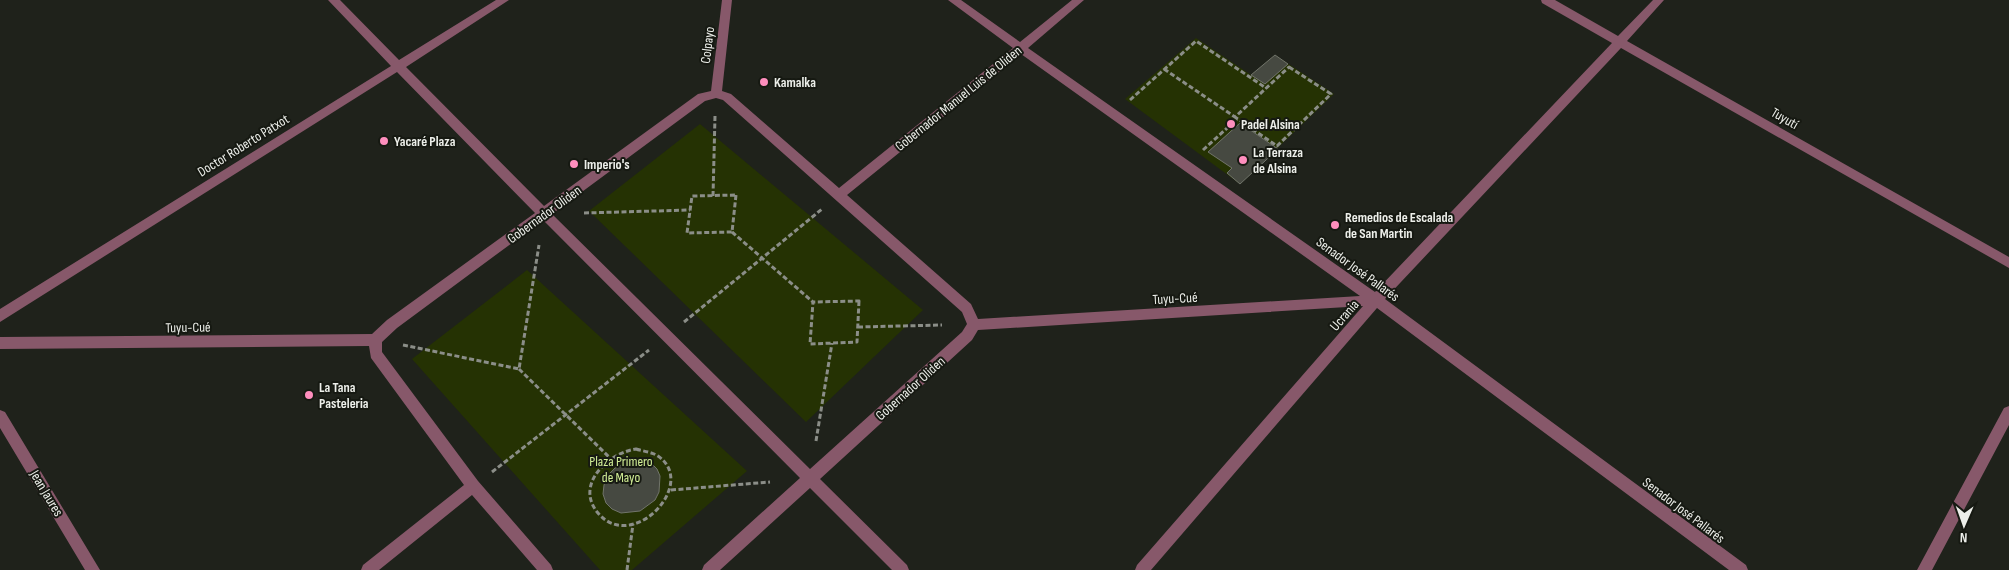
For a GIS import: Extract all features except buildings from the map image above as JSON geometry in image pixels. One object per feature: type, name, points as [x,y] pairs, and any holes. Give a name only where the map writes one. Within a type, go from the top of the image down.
[{"type":"street","points":[[333,0],[544,214],[668,335],[902,570]]},
{"type":"street","name":"Doctor Roberto Patxot","points":[[0,316],[504,0]]},
{"type":"street","name":"Colpayo","points":[[716,94],[727,0]]},
{"type":"street","name":"Senador José Pallarés","points":[[953,0],[1376,300],[1740,570]]},
{"type":"street","name":"Gobernador Manuel Luis de Oliden","points":[[838,196],[1079,0]]},
{"type":"street","name":"Tuyutí","points":[[1546,0],[2009,263]]},
{"type":"street","name":"Ucrania","points":[[1142,570],[1376,300],[1659,0]]},
{"type":"street","points":[[716,94],[727,97],[967,308],[974,325]]},
{"type":"street","name":"Gobernador Oliden","points":[[375,340],[392,324],[702,97],[716,94]]},
{"type":"street","name":"Tuyu-Cué","points":[[974,325],[1376,300]]},
{"type":"street","name":"Gobernador Oliden","points":[[709,570],[967,336],[974,325]]},
{"type":"street","points":[[375,340],[376,354],[473,486],[546,570]]},
{"type":"street","name":"Tuyu-Cué","points":[[0,343],[375,340]]},
{"type":"street","points":[[1924,570],[2009,412]]},
{"type":"street","name":"Jean Jaures","points":[[0,416],[93,570]]},
{"type":"street","points":[[368,570],[473,486]]},
{"type":"path","points":[[1137,105],[1129,99],[1196,41],[1266,88]]},
{"type":"path","points":[[1164,70],[1236,118],[1277,146],[1331,94],[1289,67],[1266,88],[1236,118],[1202,151],[1209,157]]},
{"type":"path","points":[[713,196],[716,94]]},
{"type":"path","points":[[732,232],[736,195],[692,196],[687,234],[732,232],[813,302],[859,301],[857,342],[810,344],[813,302]]},
{"type":"path","points":[[473,486],[668,335],[838,196]]},
{"type":"path","points":[[583,213],[690,210]]},
{"type":"path","points":[[518,369],[544,214]]},
{"type":"path","points":[[858,327],[974,325]]},
{"type":"path","points":[[375,340],[518,369],[610,458]]},
{"type":"path","points":[[670,490],[810,479],[832,343]]},
{"type":"path","points":[[636,448],[649,450],[660,456],[668,465],[671,476],[670,490],[666,501],[657,512],[633,524],[610,523],[601,517],[592,504],[590,488],[600,466],[622,451],[636,448]]},
{"type":"path","points":[[627,570],[633,524]]},
{"type":"green space","name":"Padel Alsina","points":[[1196,38],[1251,75],[1275,55],[1334,94],[1240,184],[1125,99]]},
{"type":"green space","points":[[700,124],[923,310],[806,422],[589,211]]},
{"type":"green space","name":"Plaza Primero de Mayo","points":[[527,270],[747,471],[632,570],[600,570],[412,359]]},
{"type":"place","name":"Kamalka","points":[[764,82]]},
{"type":"place","name":"Padel Alsina","points":[[1231,124]]},
{"type":"place","name":"Yacaré Plaza","points":[[384,141]]},
{"type":"place","name":"La Terraza de Alsina","points":[[1243,160]]},
{"type":"place","name":"Imperio's","points":[[574,164]]},
{"type":"place","name":"Remedios de Escalada de San Martin","points":[[1335,225]]},
{"type":"place","name":"La Tana Pasteleria","points":[[309,395]]}]
